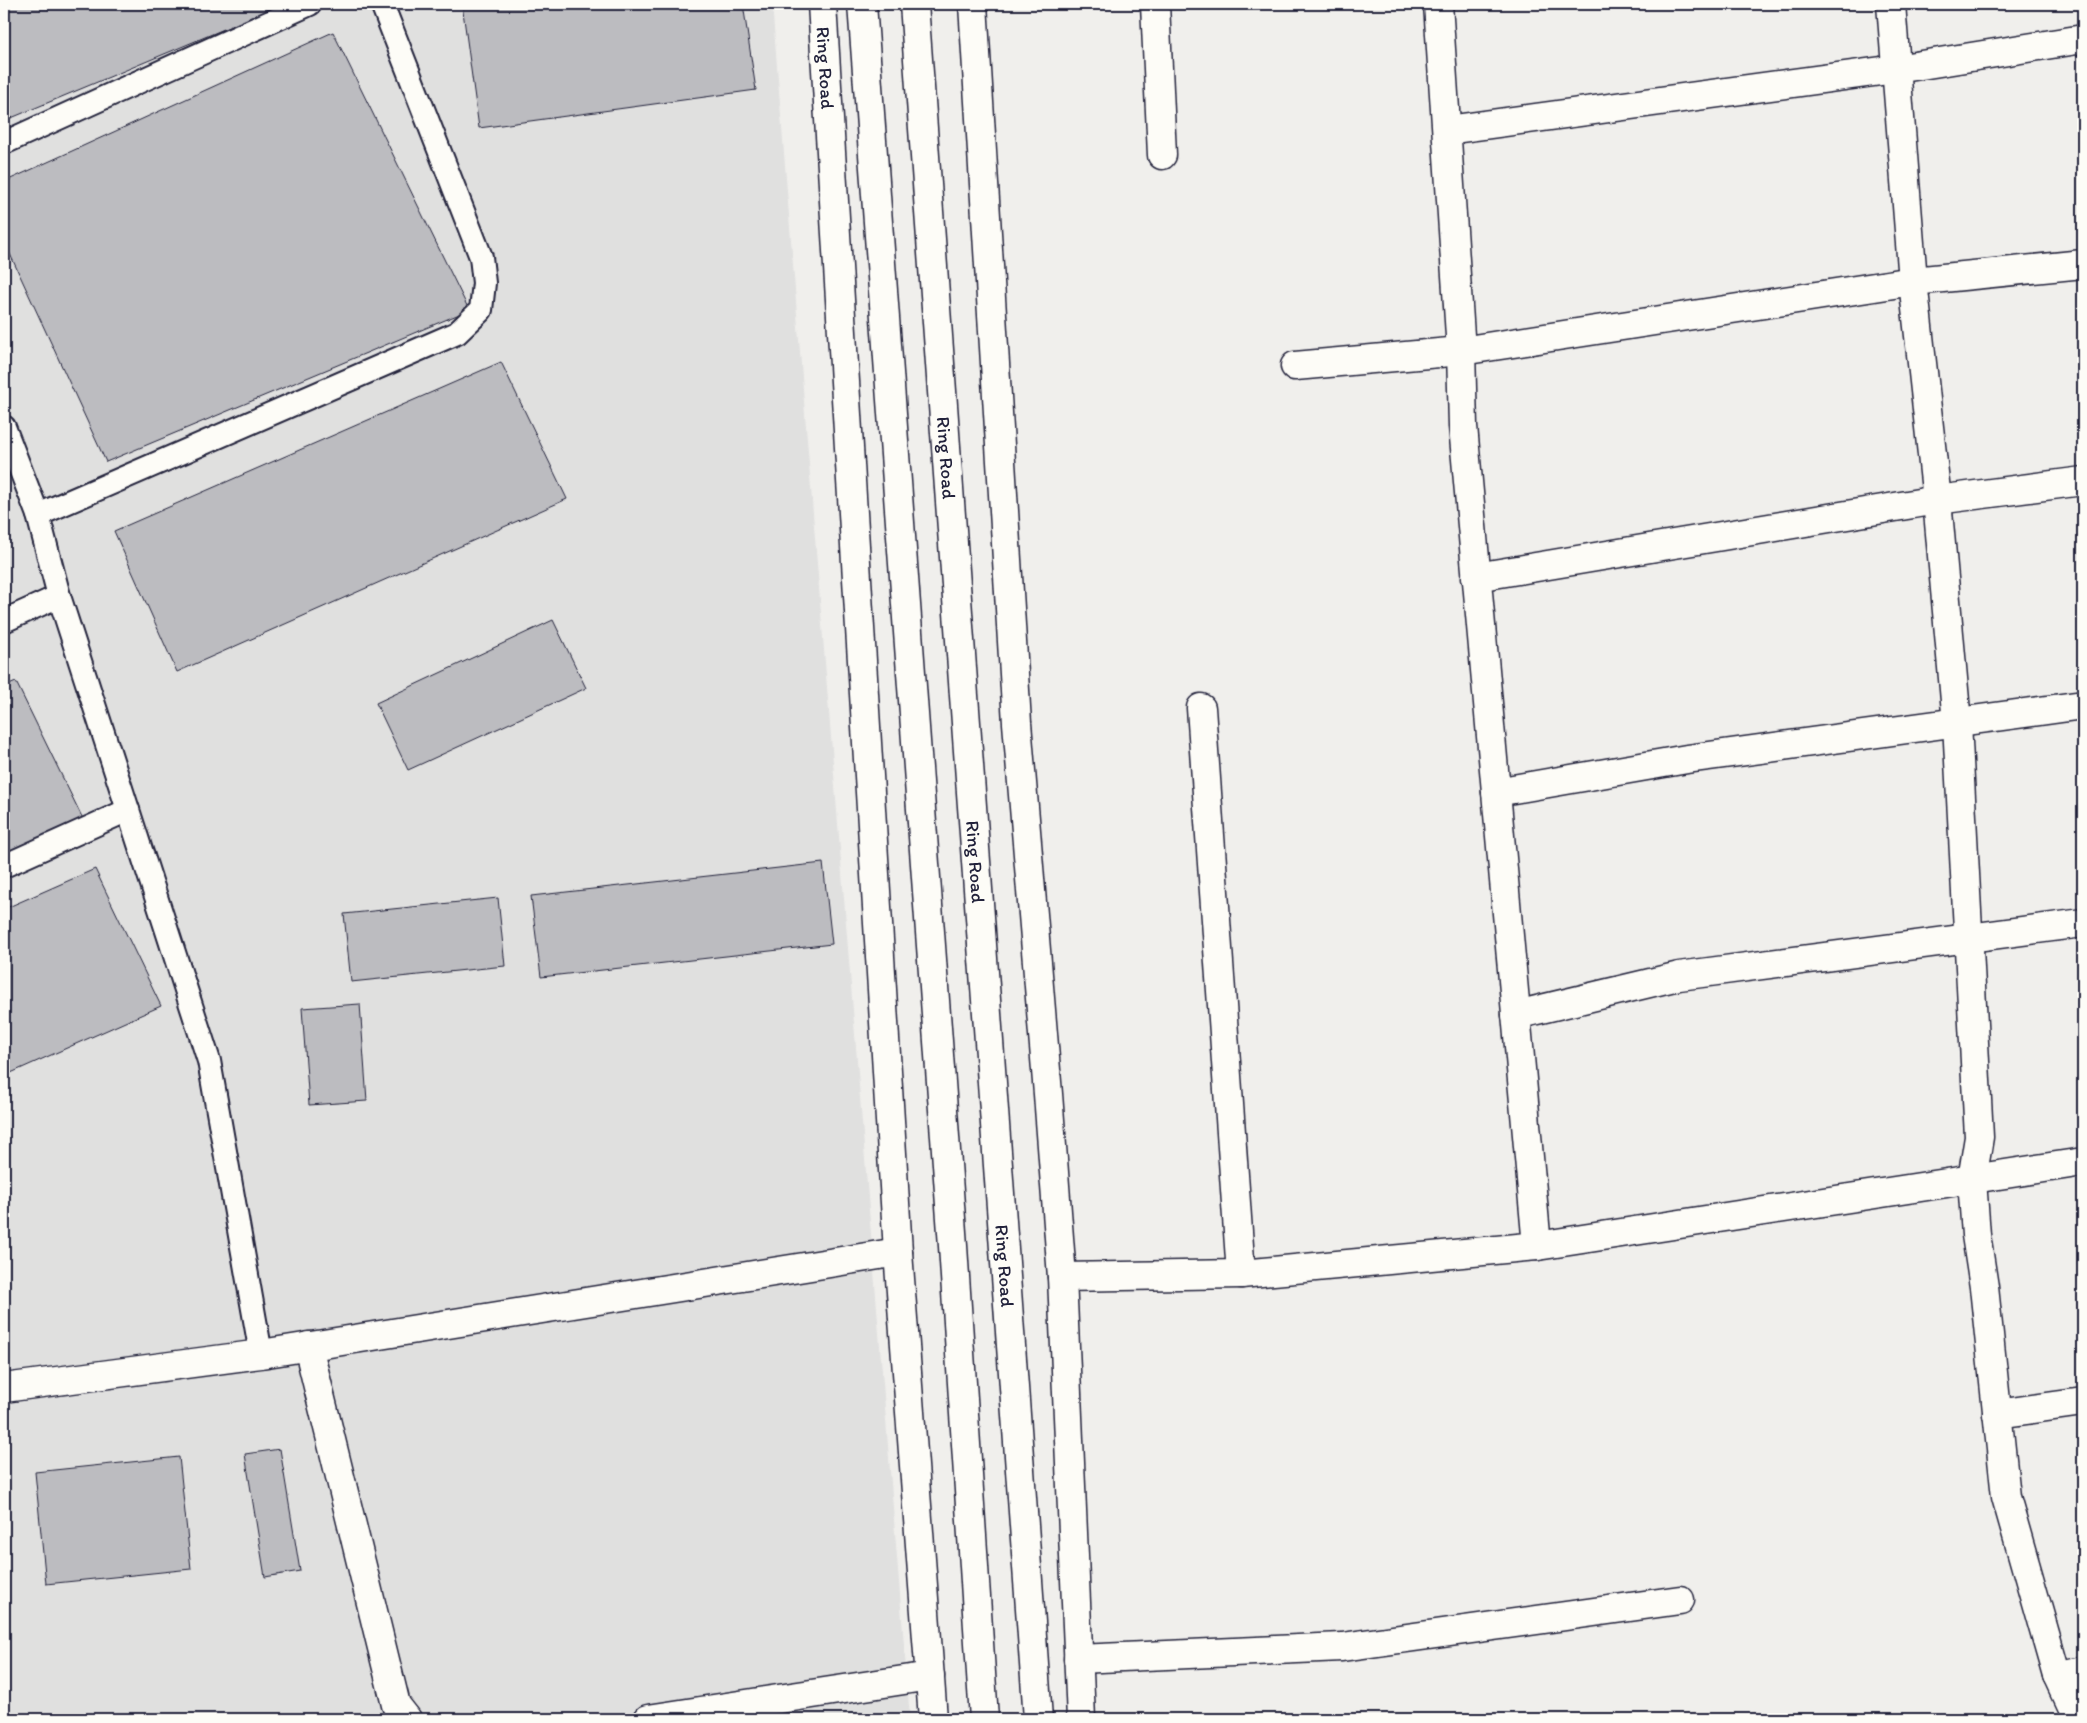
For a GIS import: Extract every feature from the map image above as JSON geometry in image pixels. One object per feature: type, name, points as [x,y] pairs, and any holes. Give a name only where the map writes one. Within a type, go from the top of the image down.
[{"type":"main road","name":"Ring Road","points":[[822,4],[898,1252],[933,1719]]},
{"type":"main road","points":[[862,4],[953,1246],[984,1719]]},
{"type":"main road","name":"Ring Road","points":[[914,4],[1038,1719]]},
{"type":"main road","points":[[973,4],[1017,723],[1062,1277],[1081,1719]]},
{"type":"main road","points":[[1155,4],[1162,155]]},
{"type":"main road","points":[[1438,4],[1461,351],[1463,426],[1537,1246]]},
{"type":"main road","points":[[1891,4],[1913,281],[1937,500],[1957,723],[1979,1137],[1972,1180],[1976,1235],[1984,1287],[2006,1497],[2070,1673],[2077,1719]]},
{"type":"main road","points":[[1447,130],[1896,69],[2083,39]]},
{"type":"main road","points":[[1295,366],[1461,351],[1913,281],[2083,264]]},
{"type":"main road","points":[[1476,577],[1937,500],[2083,480]]},
{"type":"main road","points":[[1496,792],[1687,759],[2083,705]]},
{"type":"main road","points":[[1201,708],[1241,1274]]},
{"type":"main road","points":[[1516,1015],[1679,976],[2083,922]]},
{"type":"main road","points":[[1062,1277],[1241,1274],[1537,1246],[2083,1162]]},
{"type":"main road","points":[[4,1388],[262,1354],[898,1252]]},
{"type":"main road","points":[[308,1346],[396,1705],[406,1719]]},
{"type":"main road","points":[[1996,1414],[2083,1402]]},
{"type":"main road","points":[[1078,1660],[1342,1647],[1680,1600]]},
{"type":"main road","points":[[648,1719],[930,1676]]},
{"type":"lane","points":[[4,142],[310,4]]},
{"type":"lane","points":[[38,515],[457,333],[481,310],[484,283],[481,257],[382,4]]},
{"type":"lane","points":[[4,428],[38,515],[59,596],[209,1061],[262,1354]]},
{"type":"lane","points":[[4,621],[59,596]]},
{"type":"lane","points":[[4,866],[128,810]]},
{"type":"shaded area","points":[[4,4],[772,4],[910,1719],[4,1719]]},
{"type":"building","points":[[4,4],[284,4],[4,121]]},
{"type":"building","points":[[462,4],[743,4],[756,90],[479,128]]},
{"type":"building","points":[[333,32],[469,310],[106,462],[4,241],[4,182]]},
{"type":"building","points":[[501,362],[567,499],[177,672],[114,531]]},
{"type":"building","points":[[553,620],[586,688],[408,770],[376,703]]},
{"type":"building","points":[[16,682],[83,819],[4,854],[4,687]]},
{"type":"building","points":[[823,863],[832,944],[541,977],[531,896]]},
{"type":"building","points":[[95,869],[161,1006],[4,1076],[4,909]]},
{"type":"building","points":[[498,898],[505,966],[351,982],[344,914]]},
{"type":"building","points":[[360,1004],[367,1101],[309,1105],[302,1008]]},
{"type":"building","points":[[280,1449],[300,1571],[265,1577],[245,1454]]},
{"type":"building","points":[[179,1457],[191,1569],[46,1584],[35,1472]]}]
